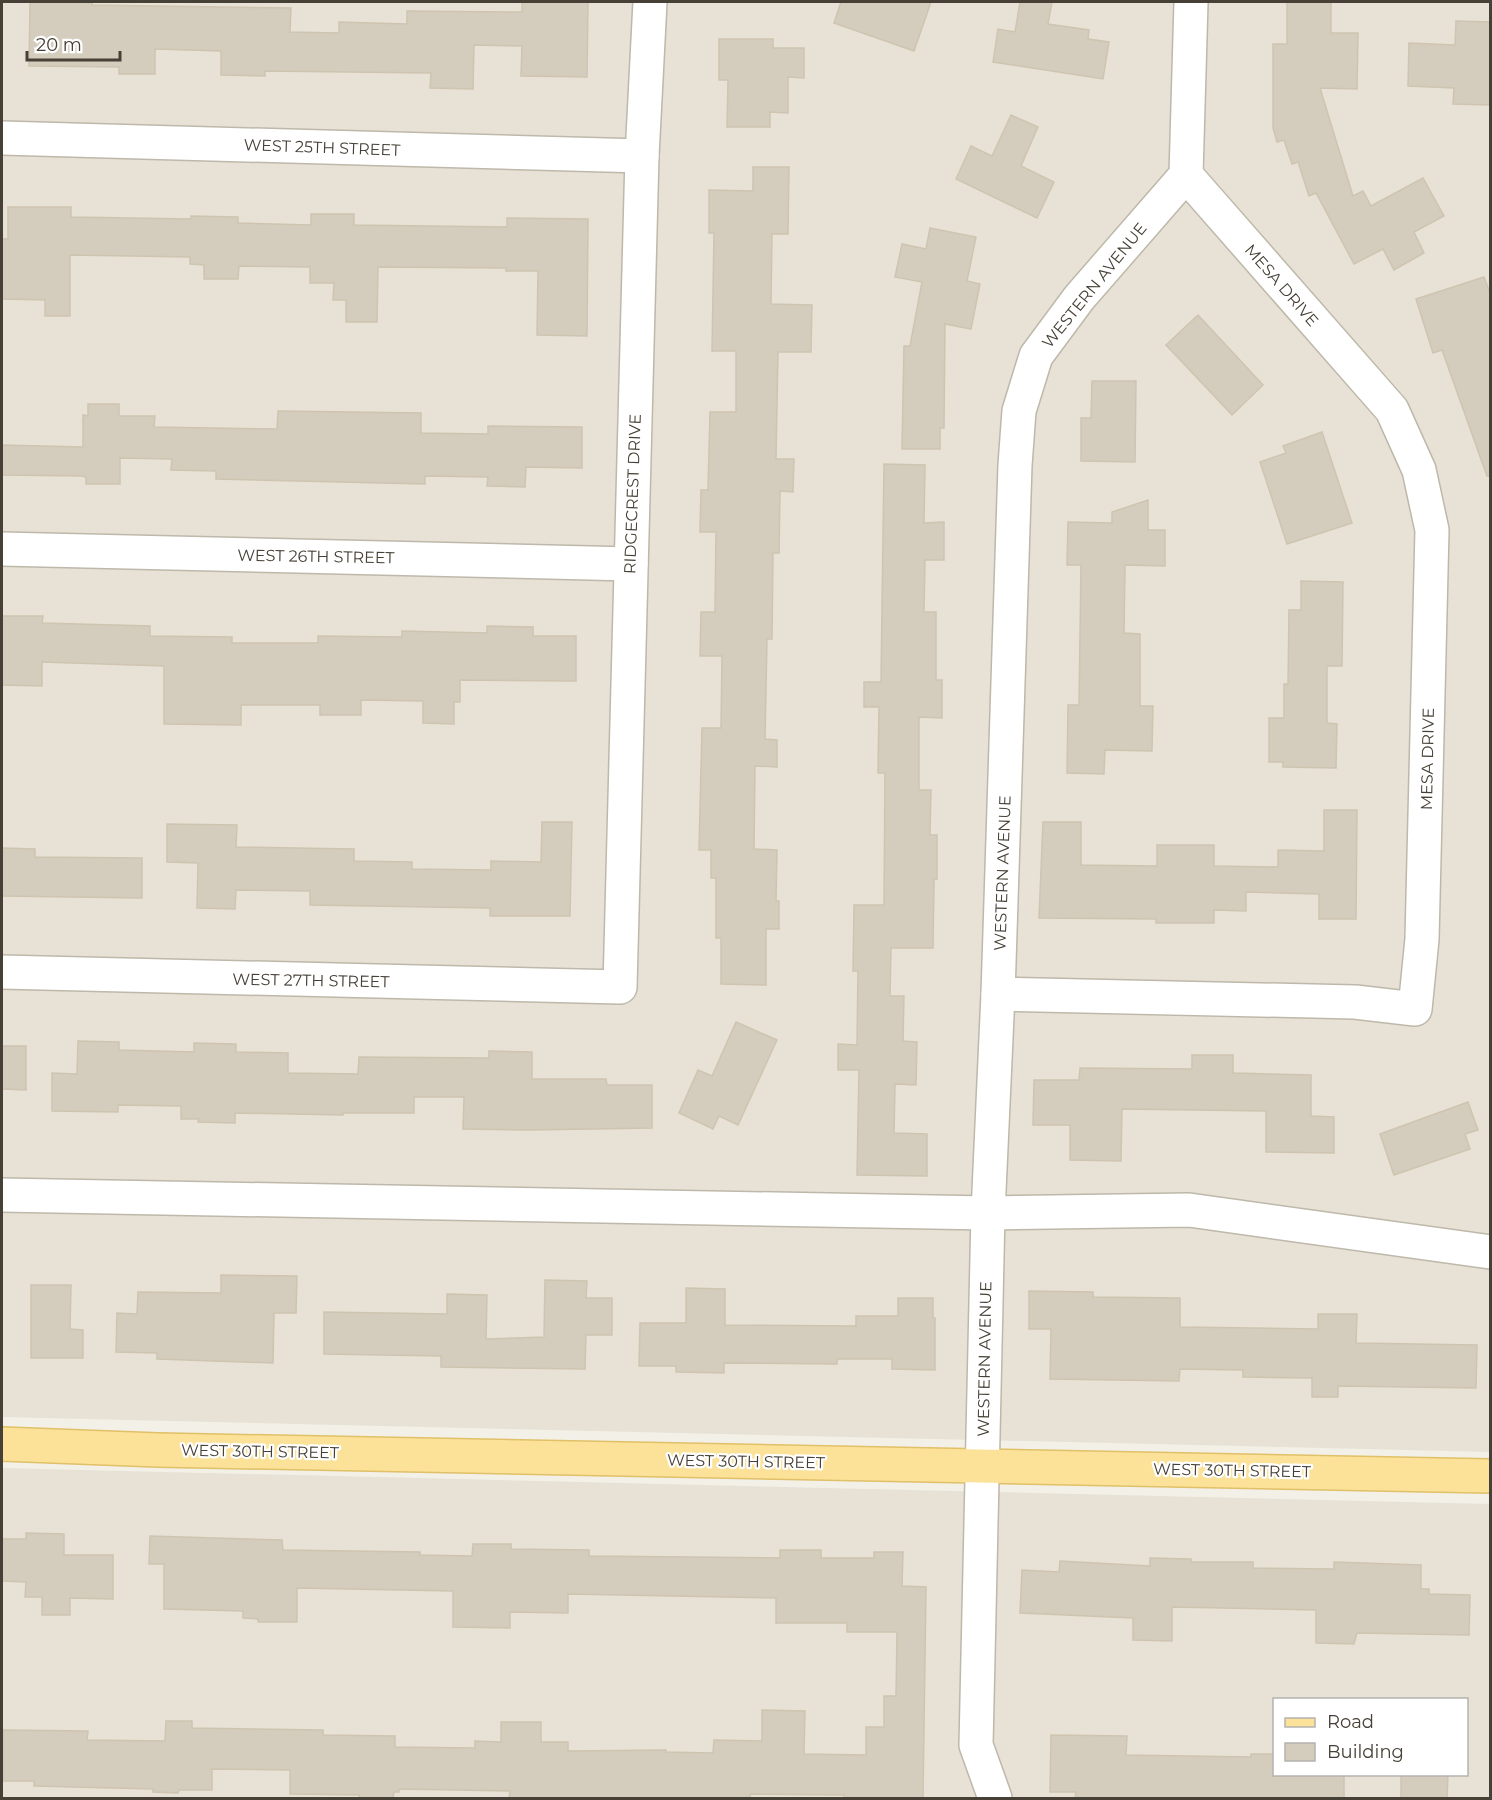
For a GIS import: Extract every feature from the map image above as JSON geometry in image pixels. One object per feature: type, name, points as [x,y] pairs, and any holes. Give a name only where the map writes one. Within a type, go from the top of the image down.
[{"type":"main road","name":"WEST 30TH STREET","points":[[2,1444],[158,1450],[1491,1476]]},
{"type":"street","name":"RIDGECREST DRIVE","points":[[620,987],[642,156],[650,2]]},
{"type":"street","points":[[1186,175],[1191,2]]},
{"type":"street","name":"WEST 25TH STREET","points":[[2,138],[642,156]]},
{"type":"street","name":"MESA DRIVE","points":[[998,994],[1355,1002],[1415,1009],[1422,939],[1432,530],[1419,470],[1392,410],[1186,175]]},
{"type":"street","name":"WESTERN AVENUE","points":[[995,1798],[976,1746],[988,1213],[998,994],[1015,465],[1019,411],[1036,356],[1079,298],[1186,175]]},
{"type":"street","name":"WEST 26TH STREET","points":[[2,549],[631,564]]},
{"type":"street","name":"WEST 27TH STREET","points":[[2,972],[620,987]]},
{"type":"street","points":[[2,1195],[988,1213],[1189,1210],[1491,1252]]},
{"type":"shaded area","points":[[2,2],[1490,2],[1490,1452],[2,1417]]},
{"type":"shaded area","points":[[2,1468],[1490,1504],[1490,1798],[2,1798]]},
{"type":"building","points":[[30,2],[291,8],[290,32],[339,33],[339,22],[407,24],[407,11],[522,12],[522,2],[588,2],[587,77],[521,76],[522,46],[474,45],[473,89],[430,88],[431,73],[265,71],[265,76],[221,75],[221,51],[155,49],[155,74],[119,74],[119,67],[29,66]]},
{"type":"building","points":[[841,2],[931,2],[914,51],[834,23]]},
{"type":"building","points":[[1020,2],[1052,2],[1048,24],[1089,30],[1088,39],[1109,42],[1103,79],[993,62],[998,29],[1015,32]]},
{"type":"building","points":[[1287,2],[1331,2],[1331,33],[1358,33],[1357,89],[1320,88],[1353,196],[1363,191],[1371,206],[1423,178],[1444,216],[1414,232],[1424,253],[1394,270],[1383,249],[1354,264],[1316,193],[1309,196],[1298,162],[1292,164],[1284,140],[1277,142],[1273,128],[1273,44],[1287,44]]},
{"type":"building","points":[[1456,21],[1491,22],[1491,105],[1453,104],[1454,88],[1408,86],[1409,43],[1455,45]]},
{"type":"building","points":[[719,39],[773,39],[773,48],[804,48],[804,78],[788,77],[788,113],[770,112],[770,127],[727,127],[728,80],[719,80]]},
{"type":"building","points":[[1011,115],[1038,127],[1021,166],[1054,182],[1037,218],[956,179],[971,146],[992,156]]},
{"type":"building","points":[[753,167],[789,167],[788,234],[772,234],[771,304],[812,305],[811,352],[778,352],[776,459],[794,459],[793,492],[780,491],[779,553],[773,553],[772,639],[767,639],[765,739],[777,740],[777,767],[755,766],[754,849],[777,850],[776,901],[779,901],[779,929],[766,929],[766,985],[721,984],[721,938],[716,938],[716,878],[711,878],[711,850],[699,850],[702,728],[721,728],[722,656],[700,656],[701,612],[715,612],[716,532],[700,532],[701,490],[708,490],[710,412],[736,412],[736,351],[712,351],[714,233],[709,233],[709,190],[753,191]]},
{"type":"building","points":[[8,207],[71,207],[71,217],[191,219],[191,216],[238,217],[238,223],[311,225],[311,214],[354,214],[354,225],[507,227],[507,218],[588,219],[587,336],[537,335],[538,271],[506,271],[506,268],[378,267],[377,322],[346,322],[346,300],[333,300],[334,283],[310,283],[310,267],[239,266],[238,279],[204,279],[204,265],[190,264],[190,257],[70,255],[70,316],[45,316],[45,300],[2,299],[2,239],[8,239]]},
{"type":"building","points":[[930,228],[976,237],[967,281],[980,284],[971,329],[945,324],[944,428],[940,428],[940,449],[902,449],[904,346],[910,346],[922,282],[895,277],[902,244],[926,249]]},
{"type":"building","points":[[1484,277],[1491,296],[1491,476],[1487,476],[1442,350],[1433,353],[1416,299]]},
{"type":"building","points":[[1198,315],[1263,385],[1232,415],[1166,345]]},
{"type":"building","points":[[1092,381],[1136,381],[1135,462],[1081,461],[1081,418],[1091,418]]},
{"type":"building","points":[[88,404],[119,404],[119,416],[155,416],[154,427],[277,429],[278,411],[421,413],[421,433],[488,434],[488,426],[582,427],[582,468],[526,467],[525,487],[487,486],[488,477],[425,476],[425,484],[216,479],[216,471],[171,470],[172,459],[120,458],[120,484],[86,484],[86,477],[82,476],[2,475],[2,445],[83,447],[83,415],[88,416]]},
{"type":"building","points":[[1322,432],[1352,523],[1287,544],[1260,462],[1286,453],[1283,446]]},
{"type":"building","points":[[884,464],[925,465],[924,523],[944,522],[944,560],[925,560],[924,612],[936,612],[936,680],[942,680],[942,718],[919,717],[919,790],[931,790],[930,835],[937,835],[933,948],[891,948],[890,996],[904,996],[903,1041],[917,1042],[916,1085],[895,1084],[894,1133],[927,1134],[927,1176],[857,1175],[859,1070],[838,1070],[838,1044],[857,1045],[858,971],[853,971],[854,905],[884,905],[885,773],[878,773],[879,707],[864,707],[864,682],[881,682]]},
{"type":"building","points":[[1148,500],[1148,530],[1165,530],[1165,566],[1125,565],[1124,633],[1140,634],[1140,706],[1153,706],[1152,751],[1105,750],[1104,774],[1067,773],[1068,705],[1079,705],[1081,565],[1067,565],[1068,522],[1112,523],[1112,512]]},
{"type":"building","points":[[1301,581],[1343,582],[1342,666],[1327,666],[1327,723],[1337,724],[1336,768],[1283,767],[1283,762],[1269,762],[1269,718],[1284,718],[1284,684],[1288,684],[1289,610],[1301,610]]},
{"type":"building","points":[[2,616],[43,616],[42,623],[150,626],[150,636],[232,637],[232,643],[318,643],[318,636],[402,637],[402,631],[487,633],[487,626],[533,627],[533,636],[576,636],[576,681],[460,680],[460,702],[454,702],[454,724],[423,723],[423,701],[361,700],[361,715],[320,715],[320,705],[241,705],[241,725],[164,724],[164,666],[42,662],[42,686],[2,685]]},
{"type":"building","points":[[1324,810],[1357,810],[1356,919],[1319,919],[1319,894],[1246,892],[1246,911],[1214,910],[1214,923],[1156,923],[1156,919],[1039,918],[1043,822],[1081,822],[1081,865],[1157,866],[1157,845],[1214,845],[1214,866],[1278,867],[1278,850],[1324,851]]},
{"type":"building","points":[[542,822],[572,822],[570,916],[490,916],[490,908],[310,905],[310,891],[236,890],[235,909],[197,908],[198,863],[167,862],[167,824],[237,825],[236,847],[354,849],[354,861],[412,862],[412,869],[491,870],[491,861],[541,862]]},
{"type":"building","points":[[2,848],[35,849],[35,857],[142,858],[142,898],[2,896]]},
{"type":"building","points":[[736,1022],[777,1040],[738,1125],[719,1116],[713,1129],[679,1113],[698,1070],[712,1076]]},
{"type":"building","points":[[78,1041],[119,1042],[119,1050],[194,1052],[194,1043],[236,1044],[236,1052],[288,1053],[288,1073],[358,1074],[359,1057],[489,1058],[489,1051],[532,1052],[532,1079],[606,1079],[607,1085],[652,1085],[652,1128],[463,1129],[464,1097],[414,1097],[414,1113],[343,1113],[343,1115],[235,1113],[235,1123],[181,1119],[181,1106],[118,1105],[118,1112],[52,1111],[52,1073],[77,1074]]},
{"type":"building","points":[[2,1046],[26,1046],[26,1090],[2,1089]]},
{"type":"building","points":[[1192,1055],[1233,1055],[1233,1073],[1311,1075],[1311,1116],[1334,1117],[1334,1153],[1266,1152],[1266,1111],[1122,1109],[1121,1161],[1070,1160],[1070,1125],[1033,1125],[1034,1080],[1079,1080],[1080,1068],[1192,1069]]},
{"type":"building","points":[[1468,1102],[1478,1130],[1465,1134],[1470,1149],[1394,1175],[1380,1134]]},
{"type":"building","points":[[221,1275],[297,1276],[296,1313],[274,1313],[273,1363],[157,1359],[157,1353],[116,1352],[117,1313],[137,1314],[138,1292],[221,1293]]},
{"type":"building","points":[[545,1280],[587,1281],[586,1298],[612,1298],[612,1335],[586,1335],[585,1369],[441,1367],[441,1356],[324,1354],[324,1312],[447,1314],[447,1294],[487,1295],[486,1339],[544,1337]]},
{"type":"building","points":[[31,1285],[71,1285],[70,1329],[83,1330],[83,1358],[31,1358]]},
{"type":"building","points":[[686,1288],[725,1289],[725,1325],[856,1326],[856,1316],[898,1316],[898,1298],[933,1298],[935,1370],[892,1369],[892,1359],[837,1359],[837,1364],[724,1363],[724,1373],[676,1372],[676,1366],[639,1366],[640,1323],[686,1323]]},
{"type":"building","points":[[1029,1291],[1093,1292],[1093,1297],[1180,1298],[1180,1327],[1318,1329],[1318,1314],[1357,1314],[1356,1343],[1477,1345],[1476,1388],[1338,1386],[1338,1397],[1312,1397],[1312,1378],[1243,1377],[1243,1370],[1180,1369],[1179,1381],[1050,1379],[1051,1329],[1029,1329]]},
{"type":"building","points":[[26,1533],[64,1534],[64,1555],[113,1555],[113,1599],[70,1598],[70,1615],[42,1615],[42,1597],[25,1597],[26,1582],[2,1581],[2,1539],[26,1539]]},
{"type":"building","points":[[150,1536],[282,1540],[283,1550],[420,1552],[420,1555],[472,1556],[473,1544],[511,1544],[511,1549],[589,1550],[589,1556],[780,1558],[780,1550],[821,1550],[821,1558],[874,1558],[874,1552],[903,1552],[902,1586],[926,1587],[923,1798],[844,1798],[844,1795],[750,1794],[750,1798],[509,1798],[510,1791],[399,1789],[399,1792],[394,1792],[393,1798],[359,1798],[359,1795],[290,1794],[290,1770],[212,1769],[212,1790],[179,1790],[178,1793],[153,1792],[153,1789],[34,1786],[34,1781],[3,1781],[3,1730],[88,1731],[87,1740],[165,1741],[166,1721],[192,1721],[192,1728],[323,1730],[323,1735],[395,1736],[395,1747],[475,1748],[475,1741],[501,1742],[501,1722],[541,1722],[541,1742],[568,1742],[568,1751],[666,1750],[666,1752],[713,1753],[714,1740],[762,1741],[762,1710],[805,1711],[804,1754],[866,1755],[866,1727],[884,1727],[884,1696],[896,1696],[897,1632],[847,1632],[847,1623],[776,1623],[776,1598],[568,1594],[568,1613],[510,1612],[510,1628],[453,1627],[453,1591],[297,1588],[297,1622],[258,1622],[258,1619],[243,1618],[243,1611],[164,1609],[164,1564],[149,1564]]},
{"type":"building","points":[[1150,1558],[1191,1559],[1191,1562],[1253,1562],[1253,1568],[1334,1569],[1334,1562],[1421,1565],[1421,1589],[1429,1589],[1429,1594],[1470,1595],[1469,1635],[1357,1633],[1354,1644],[1316,1643],[1316,1610],[1172,1607],[1172,1641],[1133,1640],[1133,1618],[1020,1613],[1022,1570],[1059,1572],[1060,1561],[1150,1566]]},
{"type":"building","points":[[1051,1735],[1127,1736],[1126,1755],[1251,1757],[1251,1754],[1273,1754],[1273,1776],[1344,1776],[1344,1798],[1075,1798],[1076,1792],[1050,1792]]},
{"type":"building","points":[[1401,1776],[1448,1776],[1447,1798],[1401,1798]]}]
